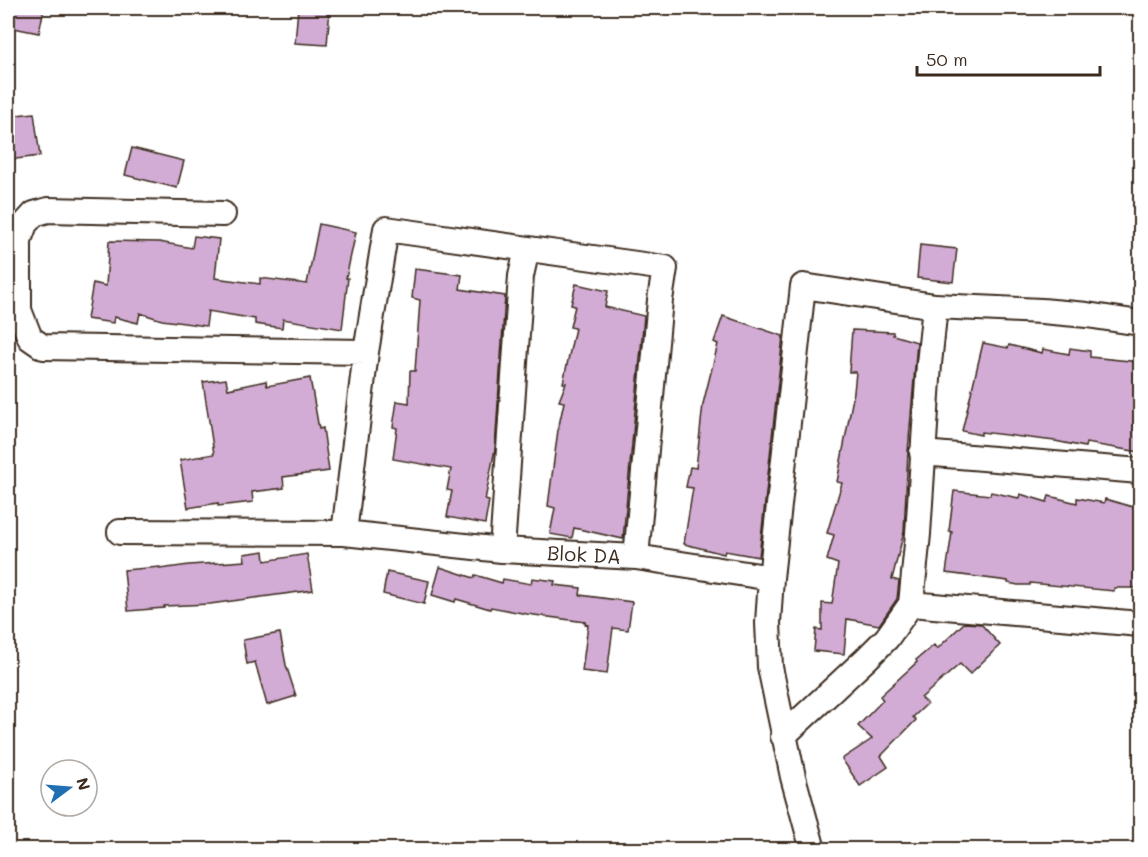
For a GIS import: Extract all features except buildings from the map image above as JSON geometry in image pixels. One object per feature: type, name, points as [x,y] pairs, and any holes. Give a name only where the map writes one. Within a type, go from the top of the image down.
[{"type":"street","points":[[222,214],[48,210],[34,214],[25,224],[19,240],[19,310],[30,338],[44,346],[366,352]]},
{"type":"street","points":[[344,533],[366,352],[386,229],[665,268],[636,557]]},
{"type":"street","points":[[502,550],[521,276],[527,249]]},
{"type":"street","points":[[813,849],[806,830],[783,736],[770,667],[768,623],[803,286],[935,306],[1042,311],[1140,323]]},
{"type":"street","points":[[783,736],[887,638],[911,604],[935,306]]},
{"type":"street","points":[[922,453],[1140,471]]},
{"type":"street","name":"Blok DA","points":[[120,532],[344,533],[502,550],[636,557],[771,578]]},
{"type":"street","points":[[911,604],[1140,624]]}]
